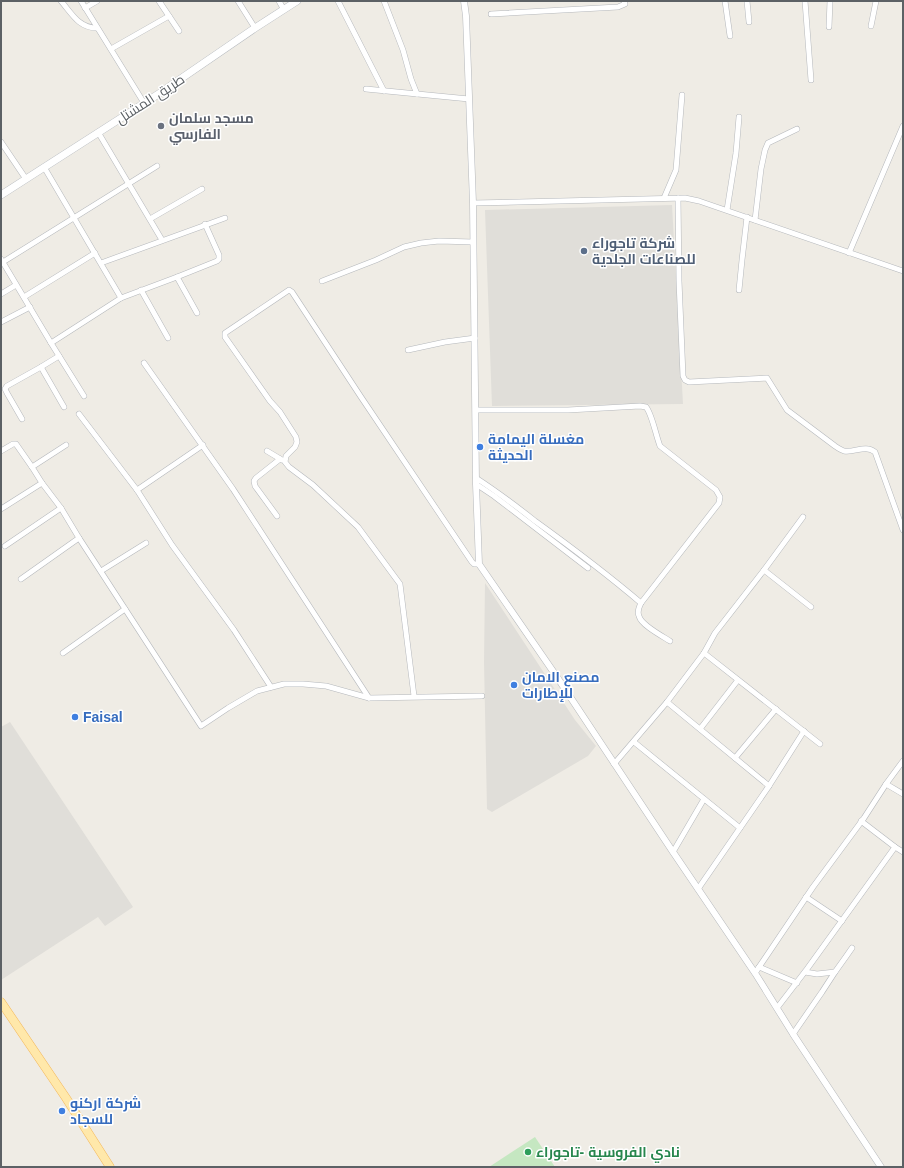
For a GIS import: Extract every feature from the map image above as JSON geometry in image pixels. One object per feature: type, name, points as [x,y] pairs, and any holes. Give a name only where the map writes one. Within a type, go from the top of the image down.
[{"type":"main road","name":"طريق المشتل","points":[[1,195],[160,93],[297,1]]},
{"type":"main road","points":[[1,1002],[66,1098],[110,1167]]},
{"type":"street","points":[[61,1],[78,21],[89,28],[97,28]]},
{"type":"street","points":[[81,1],[144,103]]},
{"type":"street","points":[[85,8],[97,1]]},
{"type":"street","points":[[160,1],[179,31]]},
{"type":"street","points":[[238,1],[255,28]]},
{"type":"street","points":[[279,1],[284,10]]},
{"type":"street","points":[[338,1],[384,91]]},
{"type":"street","points":[[384,1],[403,50],[417,94]]},
{"type":"street","points":[[464,1],[466,16],[473,203],[476,481],[479,564],[557,677],[755,973],[793,1034],[881,1167]]},
{"type":"street","points":[[491,14],[618,7],[625,4],[624,1]]},
{"type":"street","points":[[725,1],[730,36]]},
{"type":"street","points":[[747,1],[749,22]]},
{"type":"street","points":[[805,1],[811,80]]},
{"type":"street","points":[[829,27],[830,1]]},
{"type":"street","points":[[871,26],[876,1]]},
{"type":"street","points":[[111,49],[169,16]]},
{"type":"street","points":[[366,89],[469,99]]},
{"type":"street","points":[[664,198],[676,170],[682,94]]},
{"type":"street","points":[[727,210],[736,153],[739,117]]},
{"type":"street","points":[[849,253],[903,126]]},
{"type":"street","points":[[755,220],[761,169],[766,146],[768,143],[797,129]]},
{"type":"street","points":[[98,132],[162,240]]},
{"type":"street","points":[[1,142],[26,179]]},
{"type":"street","points":[[84,396],[50,343],[2,260],[74,218],[157,166]]},
{"type":"street","points":[[44,167],[122,298]]},
{"type":"street","points":[[150,219],[202,189]]},
{"type":"street","points":[[678,198],[679,281],[683,376],[685,380],[690,382],[767,378],[787,410],[835,446],[843,451],[866,448],[872,449],[875,452],[903,530]]},
{"type":"street","points":[[473,203],[685,198],[727,210],[903,271]]},
{"type":"street","points":[[101,263],[225,218]]},
{"type":"street","points":[[739,290],[747,218]]},
{"type":"street","points":[[50,343],[122,298],[217,261],[219,259],[219,255],[206,224]]},
{"type":"street","points":[[322,281],[376,260],[404,247],[422,243],[473,242]]},
{"type":"street","points":[[24,297],[95,253]]},
{"type":"street","points":[[177,277],[197,313]]},
{"type":"street","points":[[1,294],[16,285]]},
{"type":"street","points":[[140,290],[168,338]]},
{"type":"street","points":[[277,516],[255,486],[254,481],[278,462],[282,461],[295,447],[297,442],[296,437],[225,336],[225,333],[289,290],[295,296],[472,562],[474,564],[479,564]]},
{"type":"street","points":[[1,322],[30,307]]},
{"type":"street","points":[[408,350],[444,342],[474,338]]},
{"type":"street","points":[[22,419],[7,393],[7,386],[59,356]]},
{"type":"street","points":[[144,363],[233,489],[370,698]]},
{"type":"street","points":[[41,367],[64,407]]},
{"type":"street","points":[[476,410],[568,410],[640,406],[648,408],[660,446],[716,490],[719,494],[720,500],[641,604],[638,611],[638,616],[641,621],[670,641]]},
{"type":"street","points":[[79,414],[137,490],[172,545],[234,630],[271,687]]},
{"type":"street","points":[[1,451],[13,444],[16,444],[61,508],[100,571],[201,726],[243,698],[257,691],[284,684],[326,686],[370,698],[414,696],[482,696]]},
{"type":"street","points":[[32,466],[66,445]]},
{"type":"street","points":[[137,490],[203,445]]},
{"type":"street","points":[[267,451],[313,485],[358,527],[400,584],[414,696]]},
{"type":"street","points":[[476,481],[588,568]]},
{"type":"street","points":[[476,481],[500,494],[580,554],[641,604]]},
{"type":"street","points":[[1,509],[42,483]]},
{"type":"street","points":[[5,546],[61,508]]},
{"type":"street","points":[[614,764],[667,702],[704,653],[715,634],[802,517]]},
{"type":"street","points":[[21,579],[79,538]]},
{"type":"street","points":[[100,571],[146,543]]},
{"type":"street","points":[[764,570],[811,607]]},
{"type":"street","points":[[63,653],[125,609]]},
{"type":"street","points":[[704,653],[820,744]]},
{"type":"street","points":[[700,729],[738,680]]},
{"type":"street","points":[[667,702],[769,786]]},
{"type":"street","points":[[735,758],[776,709]]},
{"type":"street","points":[[698,889],[769,786],[804,731]]},
{"type":"street","points":[[634,742],[740,828]]},
{"type":"street","points":[[755,973],[806,897],[903,761]]},
{"type":"street","points":[[886,784],[903,794]]},
{"type":"street","points":[[673,852],[704,799]]},
{"type":"street","points":[[861,821],[903,852]]},
{"type":"street","points":[[777,1008],[797,983],[895,847]]},
{"type":"street","points":[[806,897],[842,921]]},
{"type":"street","points":[[793,1034],[852,948]]},
{"type":"street","points":[[759,967],[797,983]]},
{"type":"street","points":[[805,972],[817,974],[835,972]]},
{"type":"shaded area","points":[[672,205],[683,404],[492,406],[485,210]]},
{"type":"shaded area","points":[[485,583],[575,720],[596,746],[588,756],[492,812],[487,809],[484,662]]},
{"type":"shaded area","points":[[10,722],[133,907],[105,926],[98,917],[1,980],[1,727]]},
{"type":"green space","name":"نادي الفروسية -تاجوراء","points":[[535,1137],[555,1167],[489,1167]]},
{"type":"place","name":"مسجد سلمان الفارسي","points":[[161,126]]},
{"type":"place","name":"شركة تاجوراء للصناعات الجلدية","points":[[584,251]]},
{"type":"place","name":"مغسلة اليمامة الحديثة","points":[[480,447]]},
{"type":"place","name":"مصنع الامان للإطارات","points":[[514,685]]},
{"type":"place","name":"Faisal","points":[[75,717]]},
{"type":"place","name":"شركة اركنو للسجاد","points":[[62,1111]]},
{"type":"place","name":"نادي الفروسية -تاجوراء","points":[[528,1152]]}]
